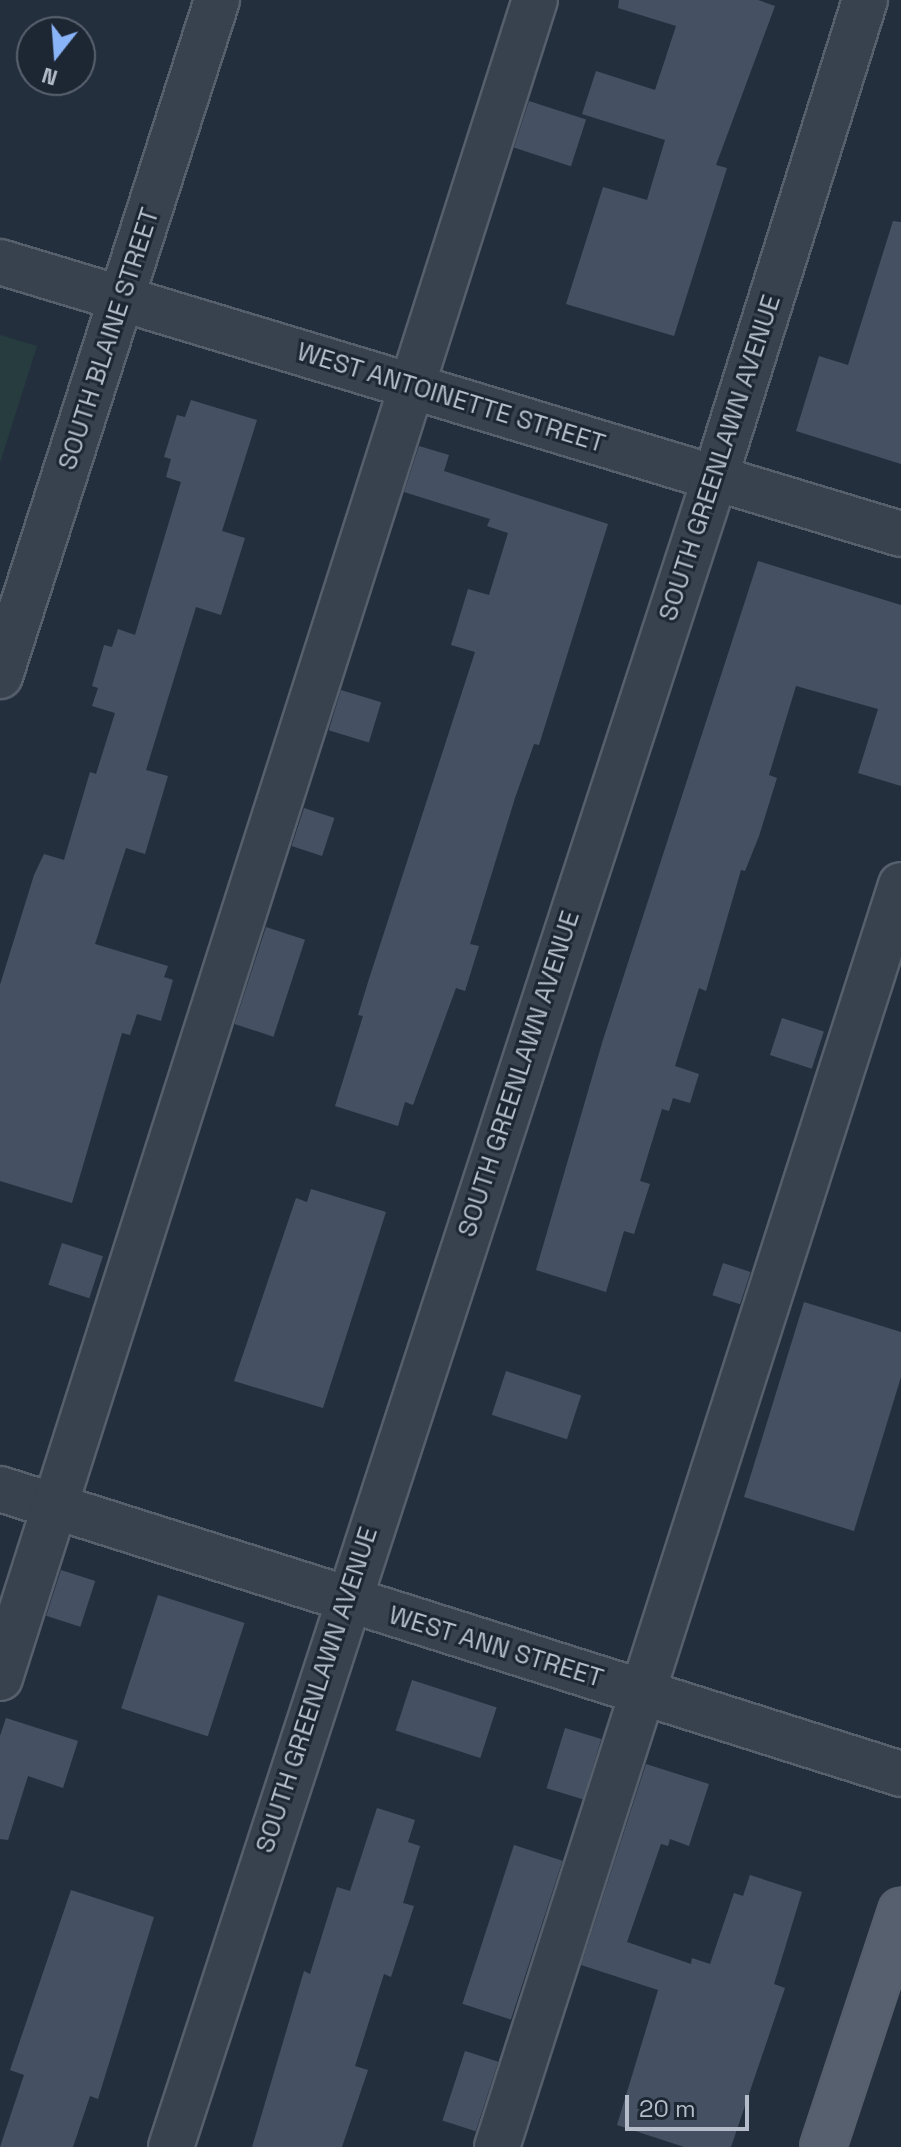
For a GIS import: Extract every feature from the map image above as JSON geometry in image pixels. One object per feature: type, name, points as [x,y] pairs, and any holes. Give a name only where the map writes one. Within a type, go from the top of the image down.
[{"type":"main road","points":[[823,2147],[901,1911]]},
{"type":"street","name":"SOUTH BLAINE STREET","points":[[0,676],[217,0]]},
{"type":"street","points":[[0,1678],[535,0]]},
{"type":"street","name":"SOUTH GREENLAWN AVENUE","points":[[171,2147],[345,1600],[715,478],[865,0]]},
{"type":"street","name":"WEST ANTOINETTE STREET","points":[[0,262],[901,534]]},
{"type":"street","points":[[497,2147],[901,885]]},
{"type":"street","name":"WEST ANN STREET","points":[[0,1489],[901,1774]]},
{"type":"green space","points":[[0,335],[37,346],[0,463]]},
{"type":"building","points":[[619,0],[758,0],[775,6],[716,165],[727,168],[674,336],[566,304],[603,187],[647,200],[665,140],[582,114],[596,71],[655,90],[676,26],[618,8]]},
{"type":"building","points":[[529,101],[586,120],[571,166],[514,148]]},
{"type":"building","points":[[893,221],[901,222],[901,464],[796,431],[819,356],[848,365]]},
{"type":"building","points":[[191,400],[257,420],[222,531],[245,538],[221,615],[196,607],[146,770],[168,776],[145,854],[126,848],[95,944],[168,966],[164,977],[173,980],[161,1021],[137,1014],[130,1035],[122,1033],[72,1203],[0,1181],[0,985],[34,875],[44,854],[64,860],[90,772],[96,774],[115,713],[92,706],[98,688],[92,686],[104,645],[112,647],[118,629],[135,635],[181,482],[166,477],[171,459],[164,457],[177,415],[185,417]]},
{"type":"building","points":[[419,446],[449,455],[444,471],[608,524],[539,745],[534,744],[515,798],[470,944],[479,946],[465,991],[456,988],[413,1105],[405,1102],[398,1126],[335,1106],[363,1016],[358,1015],[368,982],[475,652],[451,645],[468,589],[489,595],[508,533],[487,526],[490,519],[404,492]]},
{"type":"building","points":[[758,561],[901,605],[901,786],[858,773],[878,709],[796,686],[769,775],[777,778],[759,836],[745,871],[741,870],[706,991],[699,988],[675,1066],[699,1074],[690,1103],[673,1098],[669,1111],[662,1109],[640,1181],[650,1184],[634,1234],[624,1231],[606,1292],[536,1270],[602,1043]]},
{"type":"building","points":[[341,690],[381,702],[369,742],[329,730]]},
{"type":"building","points":[[304,808],[334,818],[322,856],[292,846]]},
{"type":"building","points":[[266,927],[305,940],[273,1037],[234,1024]]},
{"type":"building","points":[[782,1018],[824,1032],[812,1069],[770,1055]]},
{"type":"building","points":[[311,1189],[386,1212],[323,1408],[234,1381],[296,1198],[307,1202]]},
{"type":"building","points":[[62,1243],[103,1256],[89,1298],[48,1285]]},
{"type":"building","points":[[723,1263],[751,1272],[740,1304],[712,1295]]},
{"type":"building","points":[[804,1302],[901,1332],[901,1377],[854,1531],[744,1497]]},
{"type":"building","points":[[506,1371],[581,1395],[567,1439],[492,1415]]},
{"type":"building","points":[[61,1570],[95,1581],[80,1627],[46,1616]]},
{"type":"building","points":[[158,1595],[245,1623],[208,1736],[121,1708]]},
{"type":"building","points":[[412,1680],[497,1708],[480,1758],[396,1730]]},
{"type":"building","points":[[6,1718],[78,1741],[63,1788],[28,1776],[8,1840],[0,1839],[0,1736]]},
{"type":"building","points":[[565,1728],[601,1739],[583,1799],[547,1788]]},
{"type":"building","points":[[646,1764],[709,1784],[689,1846],[670,1839],[668,1846],[661,1844],[627,1942],[691,1964],[692,1958],[710,1964],[734,1893],[743,1896],[750,1875],[802,1892],[774,1984],[785,1988],[731,2147],[684,2147],[617,2125],[658,1990],[581,1965]]},
{"type":"building","points":[[377,1808],[415,1820],[408,1842],[420,1846],[403,1903],[414,1906],[391,1977],[384,1974],[355,2066],[368,2070],[342,2147],[252,2147],[304,1971],[310,1974],[337,1887],[350,1891]]},
{"type":"building","points":[[514,1845],[563,1861],[511,2020],[462,2004]]},
{"type":"building","points":[[71,1890],[154,1917],[98,2099],[90,2096],[73,2147],[0,2147],[24,2075],[10,2070]]},
{"type":"building","points":[[465,2051],[498,2062],[476,2131],[442,2120]]}]
